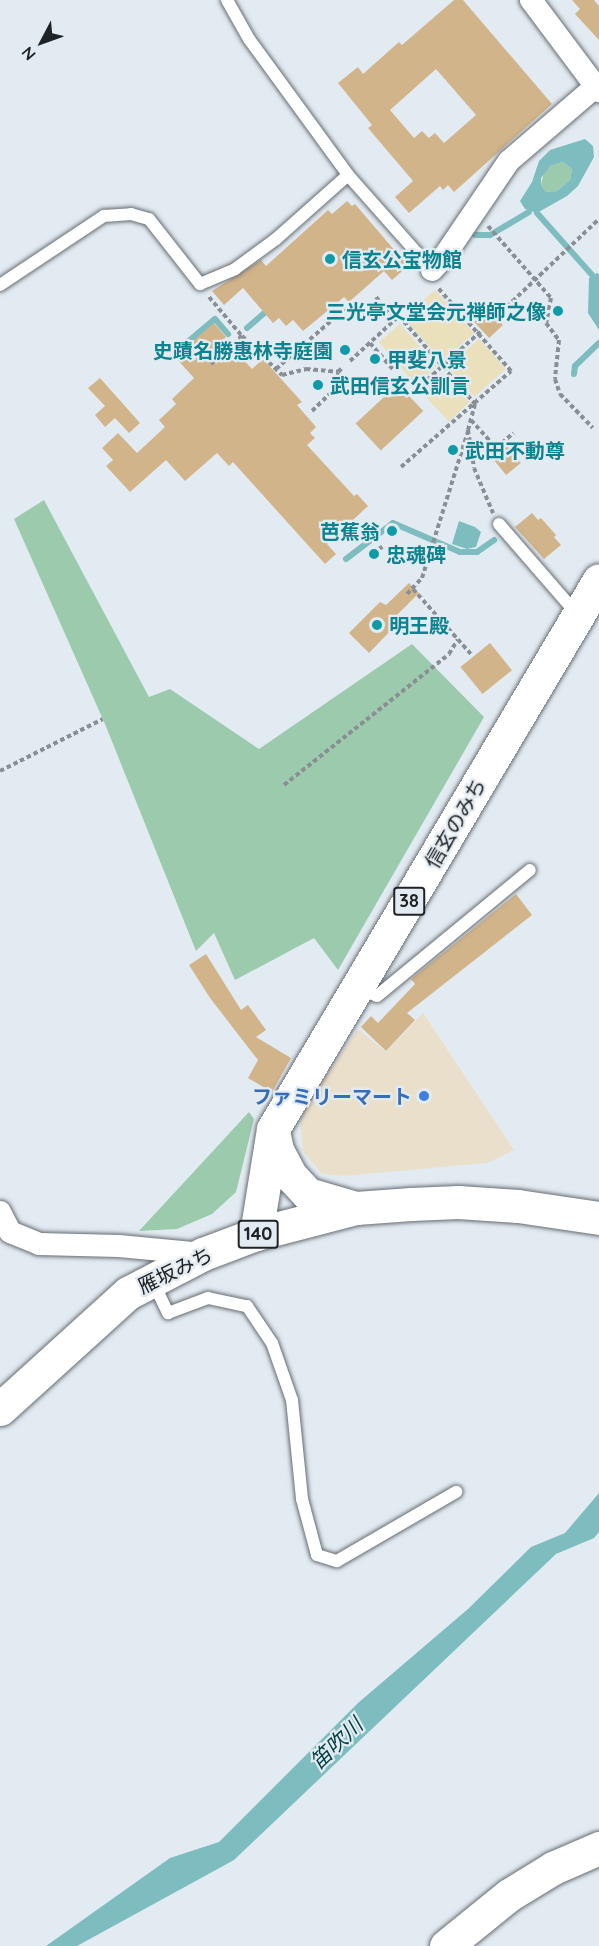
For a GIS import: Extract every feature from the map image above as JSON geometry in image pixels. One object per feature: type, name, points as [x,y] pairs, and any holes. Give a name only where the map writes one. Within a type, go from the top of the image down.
[{"type":"main road","name":"信玄のみち","points":[[256,1234],[273,1129],[599,580]]},
{"type":"main road","points":[[273,1129],[277,1150],[291,1176],[308,1194],[356,1208]]},
{"type":"main road","name":"雁坂みち","points":[[0,1409],[86,1329],[129,1293],[151,1279],[203,1254],[256,1234],[356,1208],[458,1202],[584,1215]]},
{"type":"main road","points":[[449,1945],[509,1894],[553,1868],[599,1848]]},
{"type":"street","points":[[432,270],[443,258],[509,161],[597,89],[531,0]]},
{"type":"street","points":[[3,1227],[39,1244],[119,1246],[203,1254]]},
{"type":"lane","points":[[227,0],[249,39],[348,175],[432,270]]},
{"type":"lane","points":[[0,285],[104,216],[131,214],[149,219],[200,284],[235,269],[276,239],[348,175]]},
{"type":"lane","points":[[499,524],[578,615]]},
{"type":"lane","points":[[358,988],[377,996],[530,870]]},
{"type":"lane","points":[[151,1279],[168,1313],[208,1298],[248,1306],[272,1343],[291,1400],[302,1499],[317,1555],[337,1561],[456,1492]]},
{"type":"path","points":[[496,317],[599,219]]},
{"type":"path","points":[[490,229],[551,298],[546,323],[559,340],[555,379],[560,394],[593,428]]},
{"type":"path","points":[[401,467],[511,370],[480,332],[426,275],[432,270]]},
{"type":"path","points":[[200,284],[242,336],[282,375],[306,369],[338,372]]},
{"type":"path","points":[[376,297],[395,320]]},
{"type":"path","points":[[276,369],[346,308]]},
{"type":"path","points":[[350,361],[399,316],[475,404]]},
{"type":"path","points":[[416,390],[480,332]]},
{"type":"path","points":[[211,364],[242,336]]},
{"type":"path","points":[[370,342],[393,369]]},
{"type":"path","points":[[312,411],[339,385],[338,372],[342,368]]},
{"type":"path","points":[[408,594],[422,578],[475,404]]},
{"type":"path","points":[[471,420],[496,448],[513,433]]},
{"type":"path","points":[[468,430],[474,468],[485,499],[499,524]]},
{"type":"path","points":[[413,589],[471,654]]},
{"type":"path","points":[[284,785],[449,654],[458,639]]},
{"type":"path","points":[[0,771],[103,719]]},
{"type":"shaded area","points":[[423,1013],[514,1150],[487,1163],[344,1176],[322,1174],[303,1151],[300,1122],[307,1105],[358,1029],[386,1052]]},
{"type":"green space","points":[[563,162],[572,169],[570,180],[557,191],[546,192],[541,185],[544,171],[550,166]]},
{"type":"green space","points":[[44,500],[149,697],[170,689],[259,749],[412,644],[484,717],[338,970],[314,938],[235,980],[214,933],[196,951],[105,724],[14,519]]},
{"type":"green space","points":[[249,1112],[254,1119],[236,1192],[212,1214],[177,1229],[139,1231]]},
{"type":"sand","points":[[435,290],[474,333],[443,361],[404,318]]},
{"type":"sand","points":[[400,324],[437,366],[416,385],[379,342]]},
{"type":"sand","points":[[479,339],[506,369],[475,397],[448,367]]},
{"type":"sand","points":[[442,373],[469,402],[449,421],[422,392]]},
{"type":"water","points":[[585,139],[593,146],[594,157],[578,186],[567,196],[537,213],[525,209],[520,201],[532,182],[539,161],[550,150]],"holes":[[[563,162],[572,169],[570,180],[557,191],[546,192],[541,185],[541,178],[550,166]]]},
{"type":"water","points":[[599,274],[599,330],[588,313],[589,278]]},
{"type":"water","points":[[459,521],[481,532],[476,547],[467,549],[452,544]]},
{"type":"water","name":"笛吹川","points":[[599,1493],[599,1532],[594,1538],[556,1554],[234,1860],[77,1946],[46,1946],[170,1858],[219,1842],[358,1703],[468,1609],[531,1547],[565,1533]]},
{"type":"building","points":[[454,0],[463,0],[552,104],[454,192],[448,185],[443,190],[440,186],[409,213],[395,197],[413,181],[368,128],[372,125],[338,83],[358,67],[363,74],[399,42],[402,45]],"holes":[[[436,69],[476,115],[444,143],[435,133],[429,138],[422,131],[414,138],[390,110]]]},
{"type":"building","points":[[572,0],[594,0],[599,6],[599,40],[575,14],[580,9]]},
{"type":"building","points":[[347,201],[352,206],[355,204],[408,266],[392,280],[384,271],[349,302],[344,297],[303,331],[293,320],[286,326],[279,318],[273,323],[243,288],[224,305],[212,291],[261,260],[266,266],[328,210],[332,214]]},
{"type":"building","points":[[488,309],[503,325],[489,338],[474,322]]},
{"type":"building","points":[[214,323],[226,337],[224,339],[252,369],[263,359],[302,402],[297,405],[316,427],[310,433],[315,438],[307,445],[354,496],[357,494],[368,506],[327,544],[336,554],[325,564],[233,462],[229,466],[217,453],[185,481],[166,460],[130,492],[106,466],[113,460],[102,448],[118,433],[137,453],[165,427],[159,420],[176,404],[172,399],[194,378],[175,357]]},
{"type":"building","points":[[100,378],[140,423],[129,433],[115,418],[105,427],[95,415],[105,406],[88,388]]},
{"type":"building","points":[[398,384],[423,411],[381,451],[356,424]]},
{"type":"building","points":[[507,446],[521,463],[506,475],[492,458]]},
{"type":"building","points":[[532,513],[538,520],[541,518],[556,535],[554,537],[561,545],[544,559],[515,527]]},
{"type":"building","name":"明王殿","points":[[409,583],[419,593],[397,615],[401,620],[369,653],[349,633],[380,602],[386,605]]},
{"type":"building","points":[[490,643],[512,670],[482,694],[460,667]]},
{"type":"building","points":[[516,894],[532,915],[407,1013],[415,1020],[386,1051],[361,1027],[371,1016],[378,1023],[415,984],[411,979]]},
{"type":"building","points":[[206,954],[241,1010],[248,1005],[266,1030],[256,1037],[291,1058],[272,1092],[248,1078],[258,1060],[210,998],[189,965]]},
{"type":"waterway","points":[[475,235],[490,235],[529,212]]},
{"type":"waterway","points":[[537,213],[592,275]]},
{"type":"waterway","points":[[247,328],[269,309]]},
{"type":"waterway","points":[[178,350],[215,319],[228,334]]},
{"type":"waterway","points":[[574,374],[575,366],[599,343]]},
{"type":"waterway","points":[[346,559],[393,523],[460,552],[477,552],[494,540]]},
{"type":"place","name":"信玄公宝物館","points":[[330,259]]},
{"type":"place","name":"三光亭文堂会元禅師之像","points":[[558,311]]},
{"type":"place","name":"史蹟名勝惠林寺庭園","points":[[345,350]]},
{"type":"place","name":"甲斐八景","points":[[375,359]]},
{"type":"place","name":"武田信玄公訓言","points":[[318,385]]},
{"type":"place","name":"武田不動尊","points":[[453,450]]},
{"type":"place","name":"芭蕉翁","points":[[392,531]]},
{"type":"place","name":"忠魂碑","points":[[374,554]]},
{"type":"place","name":"明王殿","points":[[377,625]]},
{"type":"place","name":"ファミリーマート","points":[[424,1096]]}]
